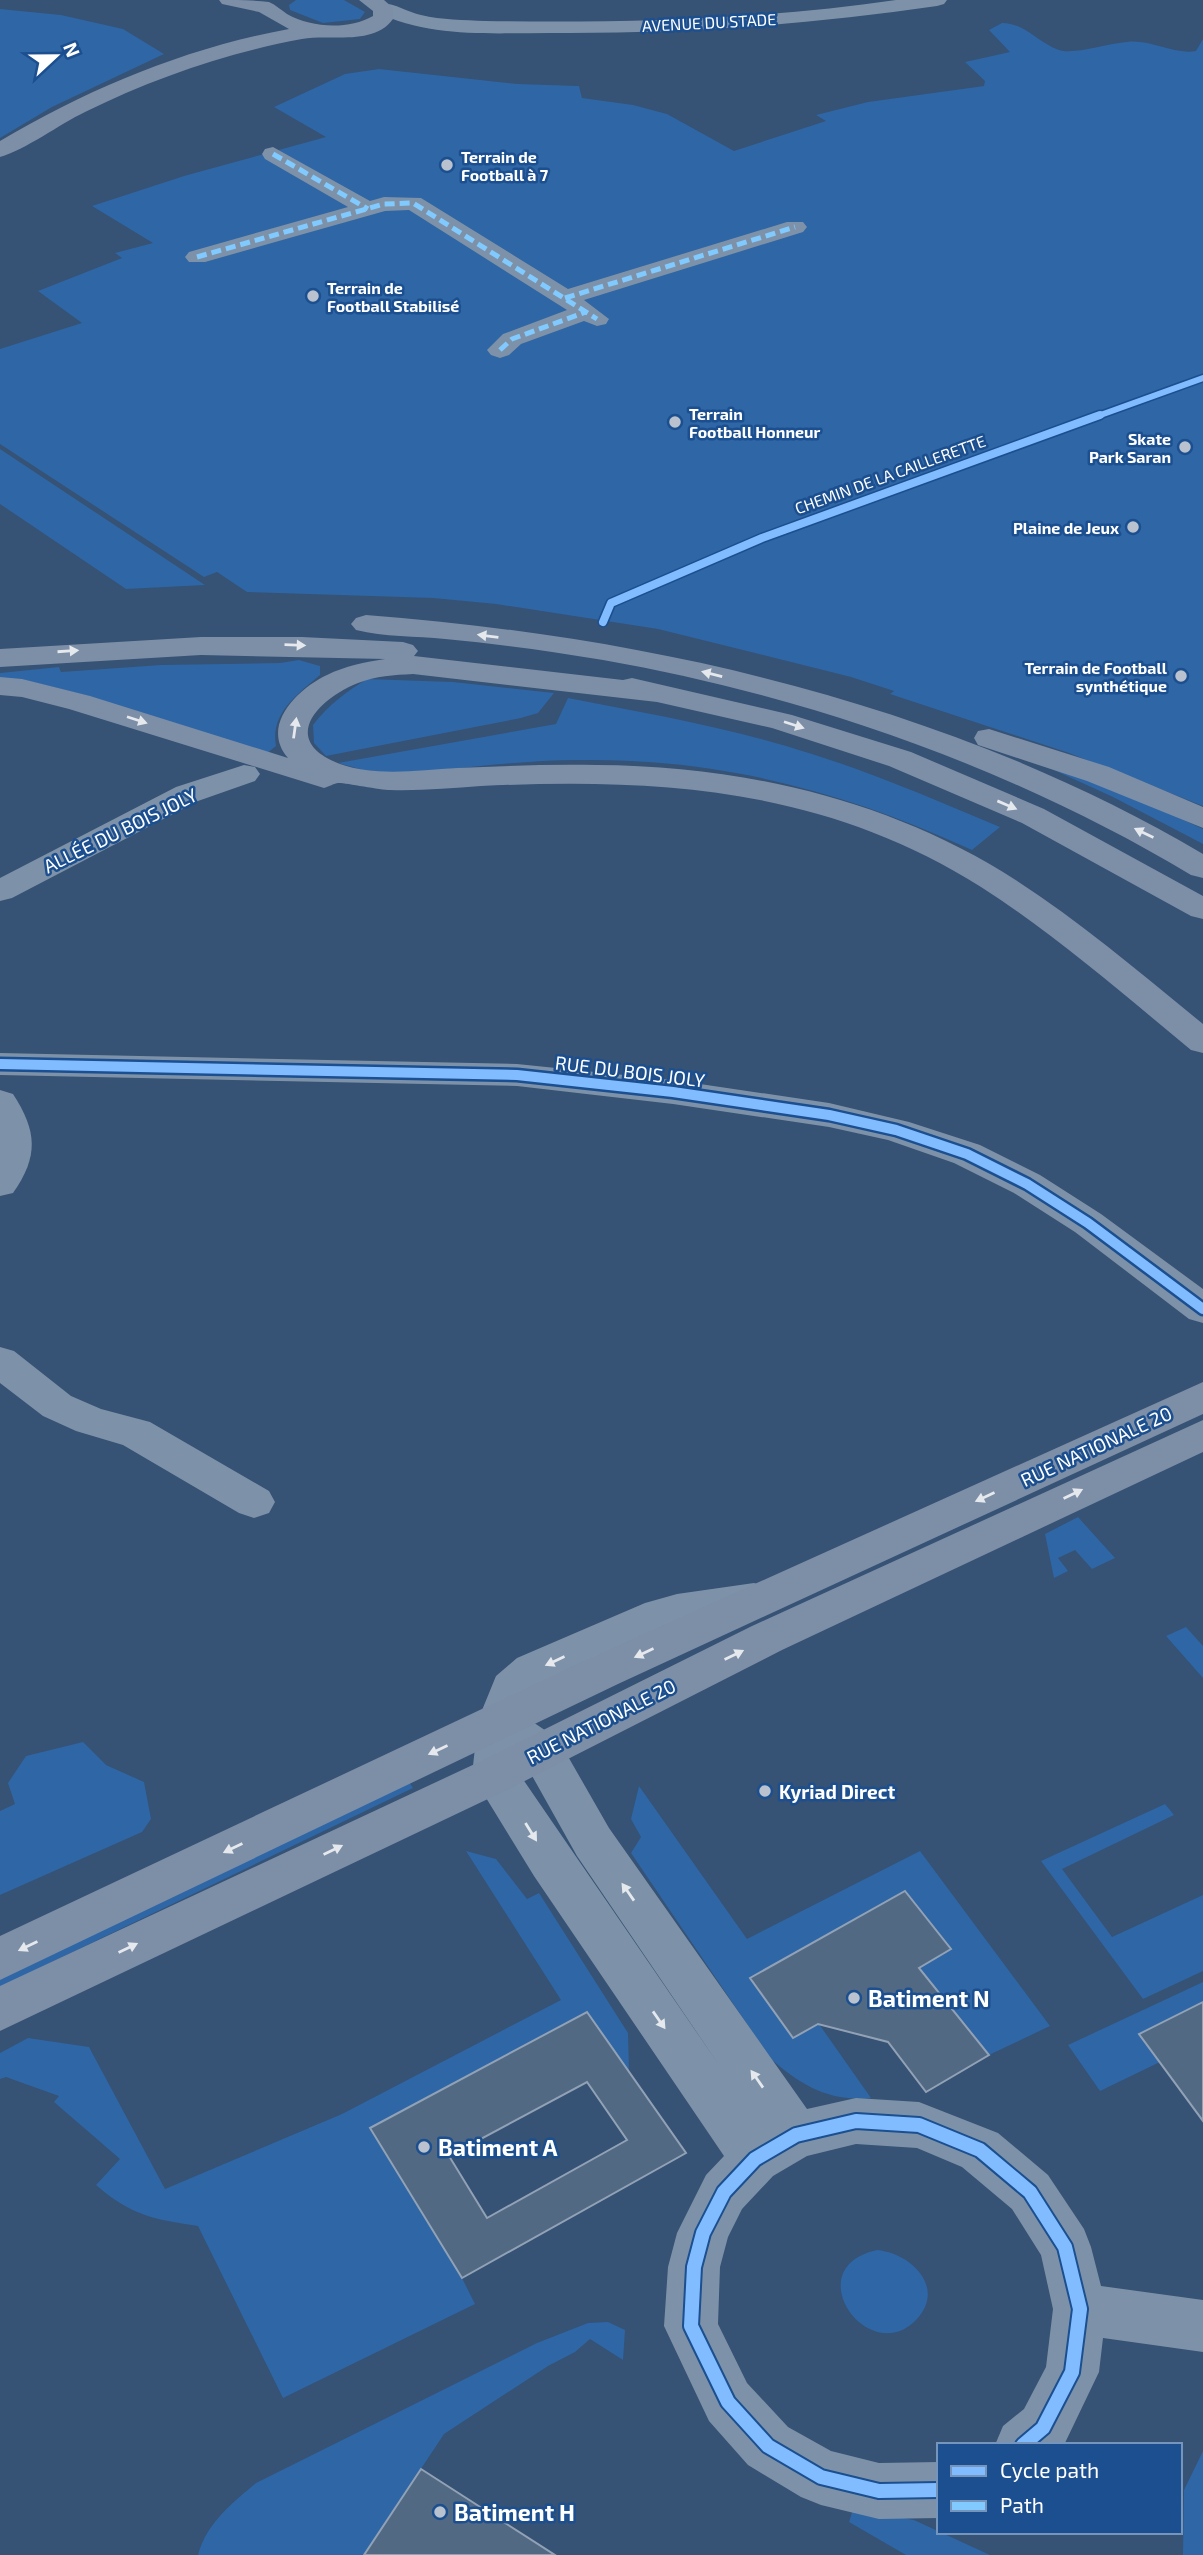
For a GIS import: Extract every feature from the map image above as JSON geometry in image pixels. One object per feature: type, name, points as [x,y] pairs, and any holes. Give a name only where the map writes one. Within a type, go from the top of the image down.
[{"type":"main road","points":[[229,0],[272,7],[285,20],[318,30]]},
{"type":"main road","points":[[235,46],[318,30],[348,30],[378,23],[383,19],[380,3]]},
{"type":"main road","points":[[0,150],[121,88],[235,46],[265,30],[272,20],[272,7]]},
{"type":"main road","points":[[0,634],[134,622],[312,620],[571,645],[688,668],[778,690],[868,717],[1058,792],[1157,840],[1203,868]]},
{"type":"main road","points":[[0,658],[148,646],[352,647],[434,653],[594,677],[781,721],[900,759],[1033,816],[1203,909]]},
{"type":"main road","points":[[656,693],[412,665],[382,667],[351,676],[318,693],[296,716],[293,730],[298,752],[310,763],[348,776],[392,781],[600,774],[713,782],[816,804],[887,827],[938,850],[1000,886],[1093,953],[1203,1042]]},
{"type":"main road","points":[[0,687],[22,688],[79,702],[292,771],[347,785],[381,790],[427,789],[555,774]]},
{"type":"main road","points":[[778,690],[855,696],[1098,774],[1203,818]]},
{"type":"main road","name":"RUE NATIONALE 20","points":[[760,1600],[1203,1397]]},
{"type":"main road","name":"RUE NATIONALE 20","points":[[0,2009],[542,1752],[767,1638],[1203,1435]]},
{"type":"main road","points":[[0,1959],[500,1720]]},
{"type":"street","name":"AVENUE DU STADE","points":[[348,30],[587,28],[712,23],[827,14],[937,0]]},
{"type":"street","name":"AVENUE DU STADE","points":[[380,3],[411,20],[480,27]]},
{"type":"street","points":[[273,154],[368,209]]},
{"type":"street","points":[[197,257],[399,201],[413,203],[592,316],[512,339],[500,350]]},
{"type":"street","points":[[565,298],[795,228]]},
{"type":"street","name":"ALLÉE DU BOIS JOLY","points":[[0,891],[187,794],[244,774]]},
{"type":"street","name":"RUE DU BOIS JOLY","points":[[0,1064],[517,1075],[673,1092],[830,1115],[896,1130],[967,1154],[1027,1184],[1088,1223],[1203,1309]]},
{"type":"street","points":[[0,1102],[16,1143],[13,1163],[0,1184]]},
{"type":"street","points":[[0,1361],[57,1406],[90,1422],[136,1433],[254,1502]]},
{"type":"street","points":[[760,1600],[677,1611],[606,1636],[533,1671],[512,1689],[500,1720],[495,1774],[551,1862],[776,2147]]},
{"type":"street","points":[[500,1720],[542,1752],[776,2147]]},
{"type":"street","points":[[937,2490],[879,2491],[821,2477],[768,2446],[728,2402],[691,2326],[694,2267],[703,2233],[724,2192],[776,2147],[856,2121],[919,2125],[980,2150],[1030,2192],[1065,2247],[1080,2309],[1072,2372],[1043,2428],[1025,2443]]},
{"type":"street","points":[[1080,2309],[1203,2326]]},
{"type":"shaded area","points":[[296,0],[344,0],[365,12],[360,19],[323,23],[290,10],[289,5]]},
{"type":"shaded area","points":[[0,9],[61,15],[123,29],[164,54],[52,107],[0,138]]},
{"type":"shaded area","points":[[1002,23],[1018,26],[1051,47],[1065,51],[1136,42],[1187,52],[1196,51],[1203,39],[1203,806],[1069,753],[890,694],[894,691],[851,677],[658,629],[496,604],[433,598],[247,592],[217,572],[204,577],[0,444],[0,349],[82,323],[38,291],[122,258],[115,253],[153,243],[92,206],[184,176],[326,137],[274,107],[345,74],[379,69],[518,84],[579,86],[582,98],[633,105],[667,114],[734,151],[826,121],[816,115],[868,102],[984,86],[985,81],[965,62],[1010,52],[989,30]]},
{"type":"shaded area","points":[[0,449],[205,585],[126,589],[0,504]]},
{"type":"shaded area","points":[[299,660],[320,666],[320,675],[295,697],[281,714],[275,734],[276,746],[266,754],[0,680],[0,673],[59,667],[61,672]]},
{"type":"shaded area","points":[[367,679],[453,682],[554,693],[538,713],[521,718],[326,756],[314,743],[313,725],[338,699]]},
{"type":"shaded area","points":[[568,698],[691,722],[782,745],[883,779],[1000,827],[972,850],[924,829],[828,795],[731,772],[681,765],[554,760],[392,773],[363,770],[338,763],[556,724]]},
{"type":"shaded area","points":[[1032,760],[1147,803],[1203,829],[1203,844],[1113,797]]},
{"type":"shaded area","points":[[1078,1517],[1115,1558],[1092,1569],[1075,1550],[1058,1558],[1068,1571],[1054,1578],[1045,1534]]},
{"type":"shaded area","points":[[1186,1627],[1203,1646],[1203,1678],[1166,1636]]},
{"type":"shaded area","points":[[83,1742],[106,1765],[144,1782],[151,1819],[142,1832],[0,1895],[0,1811],[15,1804],[8,1783],[26,1756]]},
{"type":"shaded area","points":[[409,1782],[413,1788],[0,1987],[0,1979]]},
{"type":"shaded area","points":[[639,1786],[747,1939],[920,1851],[1050,2026],[989,2055],[919,1968],[951,1949],[793,2038],[819,2024],[871,2098],[842,2097],[804,2084],[770,2058],[631,1853],[641,1837],[631,1819]]},
{"type":"shaded area","points":[[1165,1804],[1174,1815],[1062,1869],[1112,1937],[1203,1895],[1203,1971],[1143,1999],[1041,1861]]},
{"type":"shaded area","points":[[466,1851],[496,1859],[527,1899],[539,1893],[628,2033],[629,2071],[587,2012],[371,2128],[475,2304],[283,2398],[198,2226],[168,2221],[132,2210],[96,2185],[120,2159],[54,2102],[59,2096],[6,2077],[0,2079],[0,2053],[28,2038],[89,2047],[165,2189],[342,2114],[561,2000]]},
{"type":"shaded area","points":[[1203,1982],[1203,2002],[1140,2034],[1160,2062],[1100,2091],[1068,2045]]},
{"type":"shaded area","points":[[877,2250],[902,2258],[912,2265],[921,2274],[926,2285],[928,2296],[925,2308],[916,2320],[898,2332],[879,2332],[862,2324],[848,2310],[841,2293],[842,2275],[853,2260]]},
{"type":"shaded area","points":[[608,2322],[625,2330],[623,2360],[590,2339],[575,2352],[548,2366],[444,2434],[364,2555],[198,2555],[214,2524],[229,2506],[256,2483],[537,2343],[588,2323]]},
{"type":"shaded area","points":[[1203,2451],[1203,2555],[1183,2555],[1184,2490]]},
{"type":"shaded area","points":[[853,2509],[914,2520],[937,2531],[937,2534],[944,2534],[990,2555],[906,2555],[849,2522]]},
{"type":"building","name":"Batiment N","points":[[905,1891],[951,1949],[919,1968],[989,2055],[926,2092],[888,2042],[818,2024],[793,2038],[750,1978]]},
{"type":"building","points":[[1203,2002],[1203,2121],[1139,2034]]},
{"type":"building","name":"Batiment A","points":[[587,2012],[686,2153],[462,2278],[370,2128]],"holes":[[[587,2082],[627,2140],[487,2218],[449,2156]]]},
{"type":"building","name":"Batiment H","points":[[421,2469],[555,2555],[364,2555]]},
{"type":"marked path","points":[[273,154],[368,209]]},
{"type":"marked path","points":[[197,257],[384,204],[413,203],[597,319]]},
{"type":"marked path","points":[[565,298],[795,227]]},
{"type":"marked path","points":[[500,350],[512,339],[586,312]]},
{"type":"cycle path","name":"CHEMIN DE LA CAILLERETTE","points":[[603,622],[611,603],[762,538],[1203,378]]},
{"type":"cycle path","points":[[0,1064],[517,1075],[673,1092],[829,1115],[896,1130],[967,1154],[1027,1184],[1088,1223],[1203,1309]]},
{"type":"cycle path","points":[[937,2490],[879,2491],[821,2477],[768,2446],[728,2402],[691,2326],[694,2267],[703,2233],[724,2192],[755,2159],[796,2135],[856,2121],[919,2125],[980,2150],[1030,2192],[1065,2247],[1080,2309],[1072,2372],[1043,2428],[1025,2443]]},
{"type":"place","name":"Terrain de Football à 7","points":[[447,165]]},
{"type":"place","name":"Terrain de Football Stabilisé","points":[[313,296]]},
{"type":"place","name":"Terrain Football Honneur","points":[[675,422]]},
{"type":"place","name":"Skate Park Saran","points":[[1185,447]]},
{"type":"place","name":"Plaine de Jeux","points":[[1133,527]]},
{"type":"place","name":"Terrain de Football synthétique","points":[[1181,676]]},
{"type":"place","name":"Kyriad Direct","points":[[765,1791]]},
{"type":"place","name":"Batiment N","points":[[854,1998]]},
{"type":"place","name":"Batiment A","points":[[424,2147]]},
{"type":"place","name":"Batiment H","points":[[440,2512]]}]
